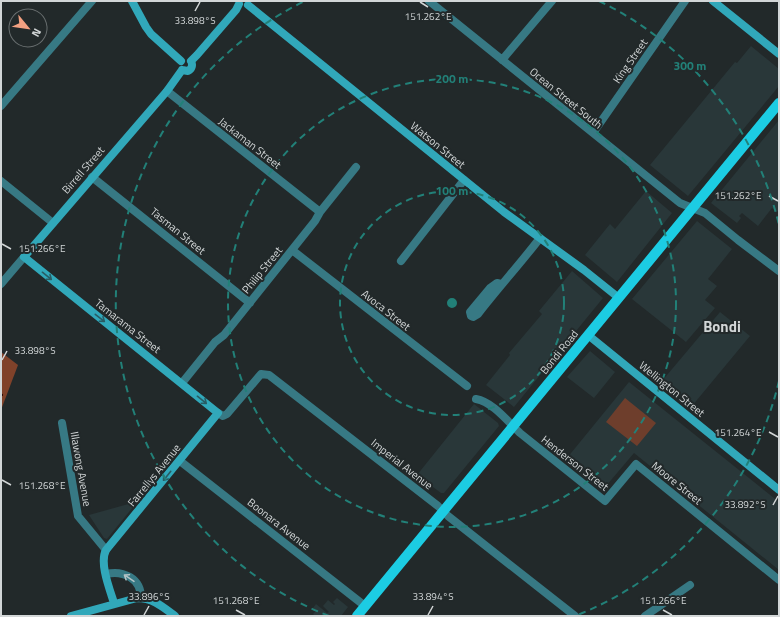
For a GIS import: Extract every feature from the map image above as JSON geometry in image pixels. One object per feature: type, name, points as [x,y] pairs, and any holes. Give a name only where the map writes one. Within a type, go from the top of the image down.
[{"type":"main road","name":"Bondi Road","points":[[361,613],[443,511],[779,103]]},
{"type":"street","points":[[1,106],[92,1]]},
{"type":"street","points":[[132,1],[151,34],[181,61],[180,64],[182,70],[186,72],[190,70],[192,67],[191,61]]},
{"type":"street","name":"Ocean Street South","points":[[428,1],[680,203],[705,213],[779,271]]},
{"type":"street","points":[[502,60],[552,1]]},
{"type":"street","name":"King Street","points":[[594,133],[685,1]]},
{"type":"street","points":[[713,1],[779,54]]},
{"type":"street","points":[[191,61],[244,3]]},
{"type":"street","name":"Watson Street","points":[[244,3],[464,180],[619,298]]},
{"type":"street","points":[[181,61],[185,59],[191,61]]},
{"type":"street","name":"Birrell Street","points":[[1,284],[166,91],[182,70]]},
{"type":"street","name":"Jackaman Street","points":[[166,91],[320,212]]},
{"type":"street","name":"Philip Street","points":[[182,383],[215,342],[224,335],[250,303],[356,167]]},
{"type":"street","name":"Tasman Street","points":[[92,177],[250,303]]},
{"type":"street","points":[[401,261],[464,180]]},
{"type":"street","points":[[1,181],[53,223]]},
{"type":"street","points":[[501,284],[509,277],[540,238]]},
{"type":"street","name":"Avoca Street","points":[[292,250],[467,386]]},
{"type":"street","name":"Tamarama Street","points":[[24,257],[218,413]]},
{"type":"street","name":"Wellington Street","points":[[588,335],[779,490]]},
{"type":"street","name":"Imperial Avenue","points":[[218,413],[223,416],[227,414],[258,376],[260,374],[266,374],[443,511],[575,616]]},
{"type":"street","points":[[476,399],[487,403],[513,426]]},
{"type":"street","name":"Farrellys Avenue","points":[[106,550],[218,413]]},
{"type":"street","name":"Illawong Avenue","points":[[62,423],[78,516],[106,550]]},
{"type":"street","name":"Henderson Street","points":[[513,426],[605,501],[636,464]]},
{"type":"street","name":"Boonara Avenue","points":[[180,461],[361,613]]},
{"type":"street","name":"Moore Street","points":[[636,464],[779,580]]},
{"type":"street","points":[[106,550],[103,558],[114,603]]},
{"type":"street","points":[[106,574],[118,572],[130,577],[139,585],[141,598]]},
{"type":"street","points":[[645,616],[690,585]]},
{"type":"street","points":[[71,616],[114,603],[141,598],[156,602],[174,616]]},
{"type":"shaded area","points":[[751,46],[779,69],[779,86],[688,196],[650,165],[735,62],[737,63]]},
{"type":"shaded area","points":[[779,120],[779,209],[777,212],[772,208],[758,226],[742,213],[739,216],[741,218],[737,223],[711,203]]},
{"type":"shaded area","points":[[646,191],[672,213],[617,282],[585,255],[610,224],[615,229]]},
{"type":"shaded area","points":[[697,221],[732,249],[708,279],[717,286],[705,300],[715,308],[686,342],[632,299]]},
{"type":"shaded area","points":[[572,271],[603,298],[514,407],[486,385],[510,355],[509,353],[542,314],[539,311]]},
{"type":"shaded area","points":[[720,312],[750,336],[692,406],[662,381]]},
{"type":"shaded area","points":[[590,351],[615,372],[594,398],[567,377]]},
{"type":"shaded area","points":[[1,352],[18,365],[1,410]]},
{"type":"shaded area","points":[[629,382],[779,502],[779,570],[634,453],[606,486],[602,486],[567,458]]},
{"type":"shaded area","points":[[625,398],[656,423],[637,446],[606,422]]},
{"type":"shaded area","points":[[474,404],[498,423],[499,426],[444,493],[441,493],[417,475]]},
{"type":"shaded area","points":[[132,503],[133,507],[107,539],[104,538],[89,515]]},
{"type":"shaded area","points":[[337,598],[348,607],[341,616],[315,616],[313,614],[316,611],[313,608],[316,604],[327,613],[329,612],[323,606],[328,600],[334,605],[335,604],[333,602]]},
{"type":"district","name":"Bondi","points":[[722,327]]}]
